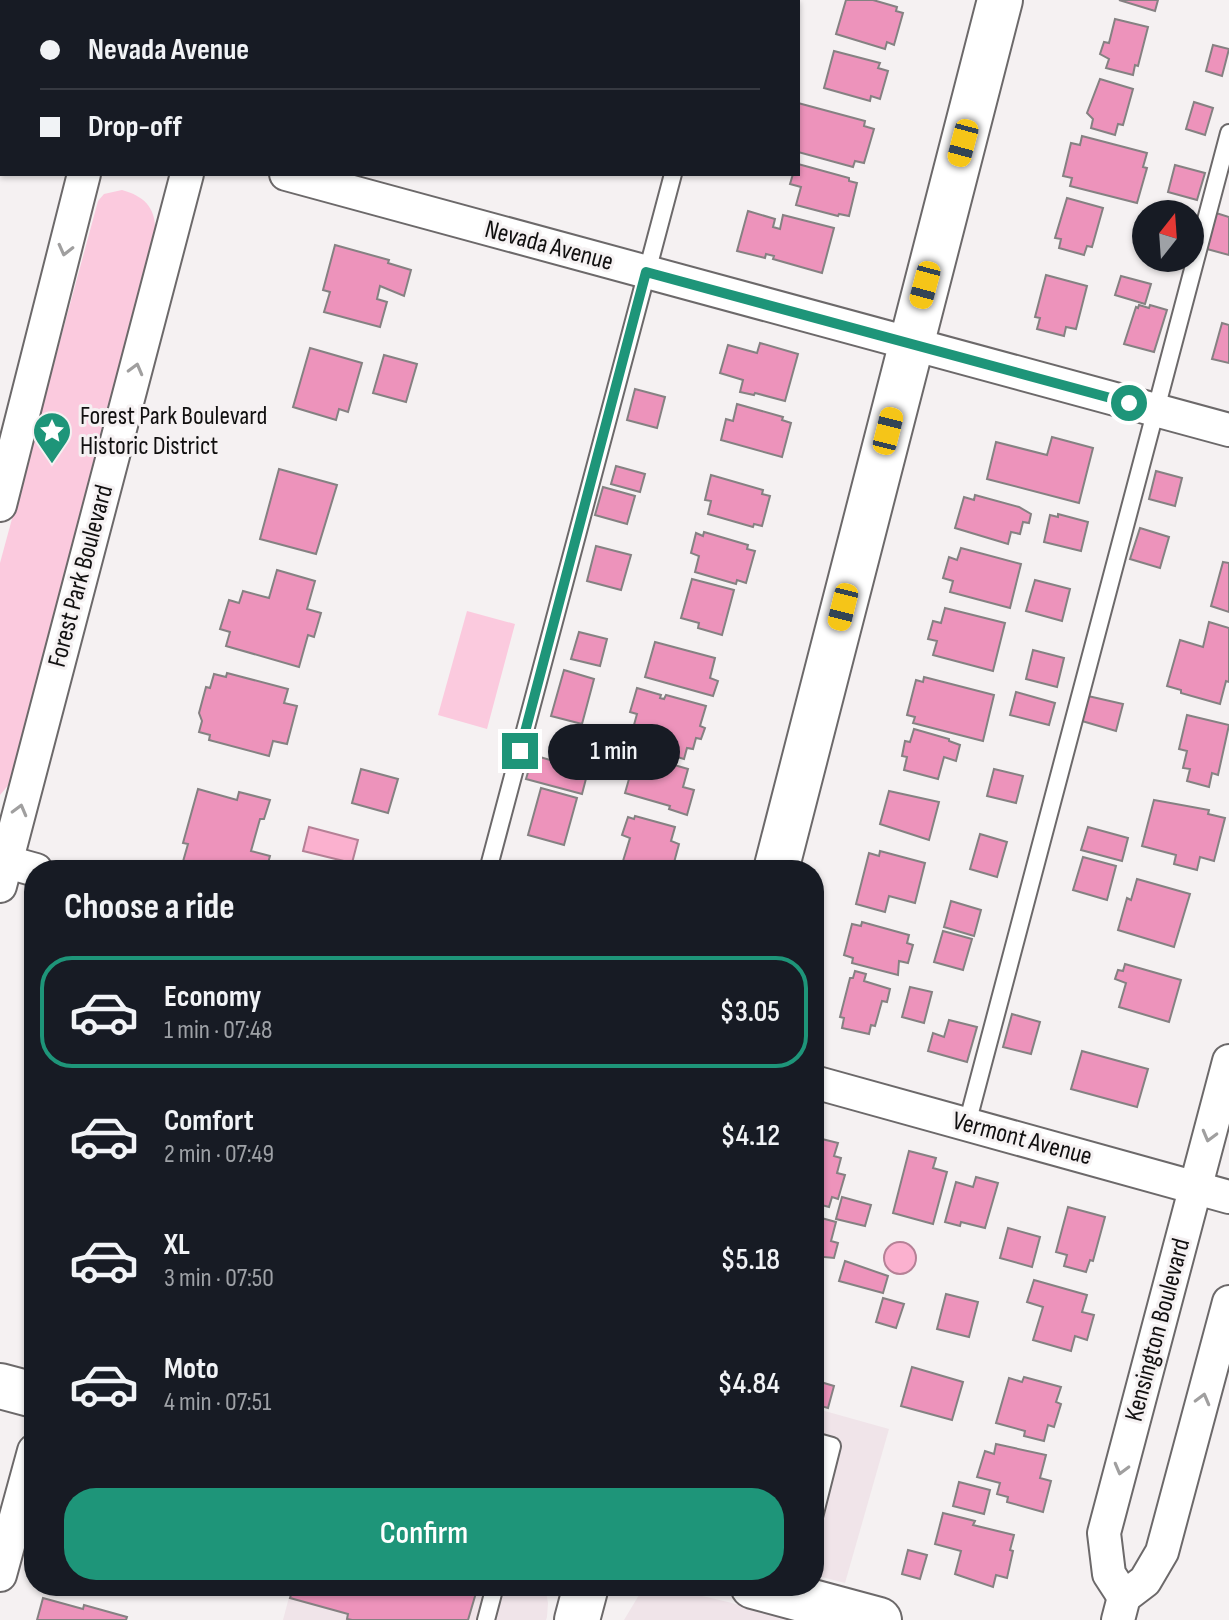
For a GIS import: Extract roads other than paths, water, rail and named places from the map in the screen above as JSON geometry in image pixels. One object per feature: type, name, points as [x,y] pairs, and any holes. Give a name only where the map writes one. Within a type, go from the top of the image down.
[{"type":"main road","points":[[779,860],[1000,0]]},
{"type":"main road","points":[[0,1386],[24,1392]]},
{"type":"main road","points":[[577,1620],[583,1596]]},
{"type":"main road","points":[[798,1596],[861,1618]]},
{"type":"street","points":[[0,505],[83,176]]},
{"type":"street","name":"Forest Park Boulevard","points":[[11,869],[186,176]]},
{"type":"street","name":"Nevada Avenue","points":[[293,176],[1229,430]]},
{"type":"street","name":"Kensington Boulevard","points":[[1229,1061],[1104,1533],[1109,1574],[1121,1608],[1145,1581],[1162,1552],[1229,1302]]},
{"type":"street","name":"Vermont Avenue","points":[[824,1085],[1229,1197]]},
{"type":"street","points":[[0,1575],[24,1487]]},
{"type":"lane","points":[[967,1124],[1229,133]]},
{"type":"lane","points":[[491,860],[672,176]]},
{"type":"lane","points":[[824,1444],[832,1446],[824,1478]]},
{"type":"lane","points":[[486,1620],[492,1596]]},
{"type":"place","name":"Forest Park Boulevard Historic District","points":[[52,465]]}]
